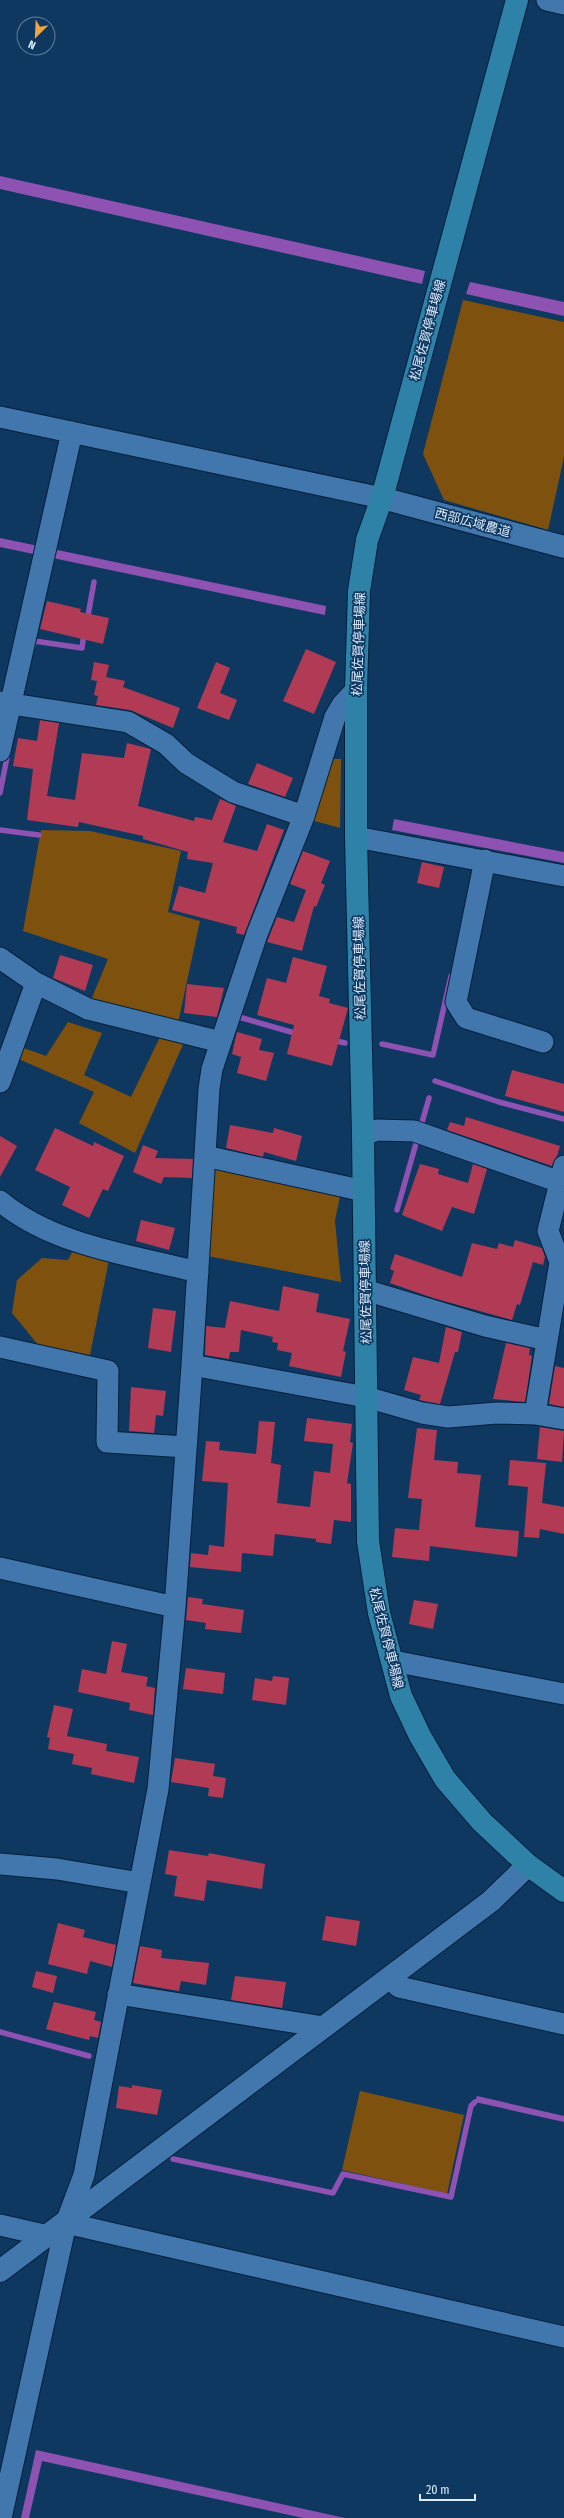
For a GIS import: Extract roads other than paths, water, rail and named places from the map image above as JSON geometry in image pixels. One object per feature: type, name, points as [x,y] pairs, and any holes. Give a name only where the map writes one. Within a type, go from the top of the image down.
[{"type":"main road","name":"松尾佐賀停車場線","points":[[517,0],[382,498],[367,540],[359,591],[356,690],[356,837],[364,1191],[368,1541],[379,1613],[393,1661],[401,1696],[445,1779],[482,1822],[528,1865],[564,1891]]},
{"type":"street","points":[[547,0],[564,4]]},
{"type":"street","points":[[0,417],[382,498]]},
{"type":"street","points":[[0,751],[5,703],[45,552],[72,432]]},
{"type":"street","name":"西部広域農道","points":[[382,498],[564,547]]},
{"type":"street","points":[[1,2518],[66,2223],[84,2175],[158,1789],[176,1607],[209,1089],[221,1042],[257,934],[304,816],[336,717],[342,705],[356,690]]},
{"type":"street","points":[[5,703],[128,722],[166,744],[186,763],[233,792],[304,816]]},
{"type":"street","points":[[356,837],[564,876]]},
{"type":"street","points":[[485,860],[456,1002],[466,1018],[543,1042]]},
{"type":"street","points":[[0,958],[36,982],[88,1009],[221,1042]]},
{"type":"street","points":[[0,1082],[36,982]]},
{"type":"street","points":[[363,1135],[378,1130],[414,1131],[562,1174],[548,1231],[560,1262],[535,1414]]},
{"type":"street","points":[[205,1156],[364,1191]]},
{"type":"street","points":[[0,1202],[18,1217],[46,1231],[198,1272]]},
{"type":"street","points":[[365,1290],[485,1326],[547,1340]]},
{"type":"street","points":[[0,1347],[108,1370],[107,1442],[186,1448]]},
{"type":"street","points":[[192,1365],[366,1397],[422,1413],[448,1416],[496,1413],[535,1414],[564,1419]]},
{"type":"street","points":[[0,1568],[176,1607]]},
{"type":"street","points":[[393,1661],[564,1694]]},
{"type":"street","points":[[0,1864],[56,1869],[140,1883]]},
{"type":"street","points":[[0,2271],[66,2223],[491,1901],[528,1865]]},
{"type":"street","points":[[389,1978],[399,1987],[564,2024]]},
{"type":"street","points":[[118,1994],[324,2027]]},
{"type":"street","points":[[66,2223],[564,2337]]},
{"type":"street","points":[[0,2225],[48,2236]]},
{"type":"waterway","points":[[87,621],[94,582]]},
{"type":"waterway","points":[[33,646],[34,641],[82,648],[84,633]]},
{"type":"waterway","points":[[0,793],[8,752]]},
{"type":"waterway","points":[[0,830],[39,835]]},
{"type":"waterway","points":[[382,1044],[433,1055],[451,976]]},
{"type":"waterway","points":[[239,1017],[298,1034]]},
{"type":"waterway","points":[[332,1040],[345,1043]]},
{"type":"waterway","points":[[435,1081],[499,1102],[564,1119]]},
{"type":"waterway","points":[[421,1126],[429,1098]]},
{"type":"waterway","points":[[397,1210],[417,1140]]},
{"type":"waterway","points":[[0,2032],[89,2056]]},
{"type":"waterway","points":[[173,2159],[333,2193],[343,2174],[451,2197],[471,2106],[475,2102]]}]
